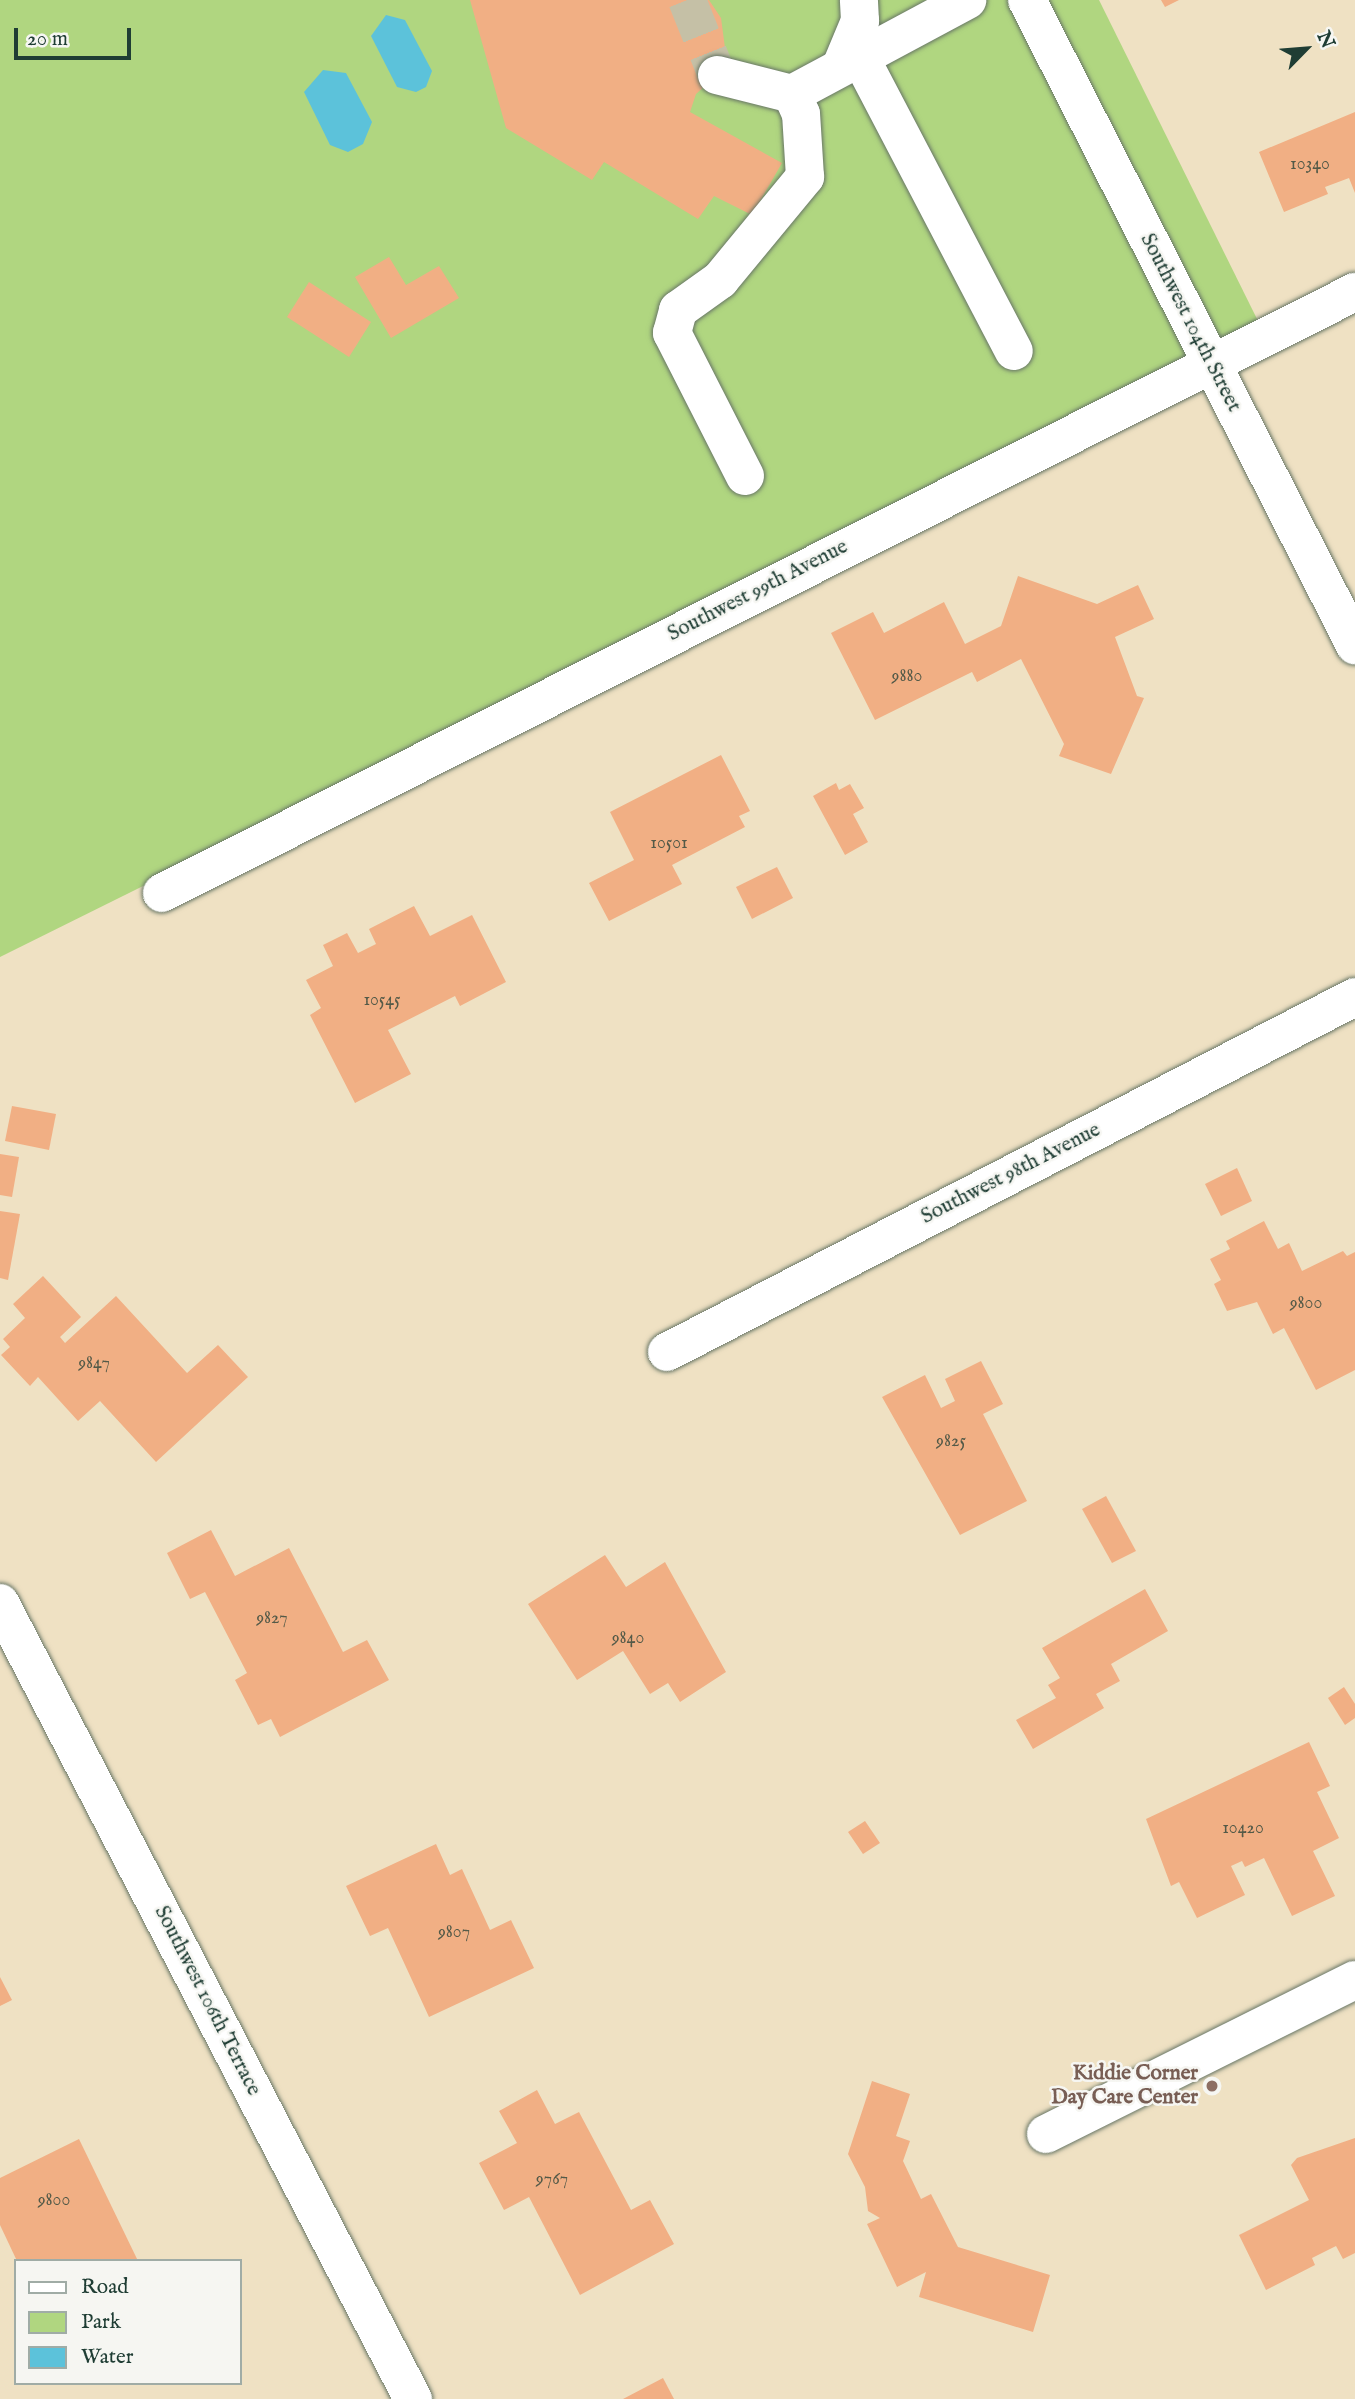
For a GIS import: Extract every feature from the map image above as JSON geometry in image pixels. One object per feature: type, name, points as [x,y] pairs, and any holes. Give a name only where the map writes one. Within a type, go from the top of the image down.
[{"type":"street","points":[[859,0],[860,21],[850,60],[1014,351]]},
{"type":"street","points":[[717,75],[792,94],[850,60],[967,0]]},
{"type":"street","name":"Southwest 104th Street","points":[[1027,0],[1355,645]]},
{"type":"street","points":[[745,476],[672,333],[678,310],[720,280],[805,177],[802,114],[792,94]]},
{"type":"street","name":"Southwest 99th Avenue","points":[[162,893],[1209,361],[1355,292]]},
{"type":"street","name":"Southwest 98th Avenue","points":[[667,1352],[1355,997]]},
{"type":"street","name":"Southwest 106th Terrace","points":[[0,1603],[413,2399]]},
{"type":"street","points":[[1045,2134],[1355,1980]]},
{"type":"green space","points":[[0,0],[1099,0],[1260,325],[1037,443],[0,957]]},
{"type":"water","points":[[386,15],[405,20],[432,71],[426,87],[416,92],[397,87],[371,36]]},
{"type":"water","points":[[323,70],[346,73],[372,122],[363,144],[348,152],[330,145],[304,92]]},
{"type":"building","points":[[470,0],[709,0],[721,18],[725,48],[717,75],[696,94],[690,112],[782,163],[752,215],[714,196],[698,219],[604,162],[592,180],[506,128]]},
{"type":"building","points":[[1161,0],[1179,0],[1165,7]]},
{"type":"building","points":[[1355,112],[1355,193],[1349,178],[1325,187],[1328,194],[1284,212],[1259,152]]},
{"type":"building","points":[[389,257],[406,285],[439,266],[459,298],[391,338],[355,277]]},
{"type":"building","points":[[309,282],[371,322],[349,357],[287,317]]},
{"type":"building","points":[[1018,576],[1097,604],[1138,585],[1154,619],[1115,637],[1137,696],[1144,698],[1111,774],[1059,756],[1064,744],[1021,659],[977,682],[972,672],[875,720],[831,633],[873,612],[884,633],[944,602],[965,644],[1001,626]]},
{"type":"building","points":[[721,755],[750,811],[739,816],[745,827],[672,865],[682,884],[609,921],[589,883],[634,860],[610,812]]},
{"type":"building","points":[[836,783],[839,790],[850,784],[864,808],[853,814],[868,842],[845,855],[813,796]]},
{"type":"building","points":[[777,867],[793,898],[752,919],[736,887]]},
{"type":"building","points":[[414,906],[430,936],[472,915],[506,982],[460,1006],[455,996],[388,1030],[411,1074],[355,1103],[310,1015],[321,1008],[306,980],[333,966],[323,945],[347,933],[358,953],[376,944],[369,929]]},
{"type":"building","points":[[12,1106],[56,1114],[49,1150],[5,1141]]},
{"type":"building","points":[[0,1154],[19,1157],[12,1197],[0,1195]]},
{"type":"building","points":[[1237,1168],[1252,1201],[1221,1216],[1205,1184]]},
{"type":"building","points":[[0,1211],[20,1214],[8,1280],[0,1278]]},
{"type":"building","points":[[1264,1221],[1278,1249],[1289,1243],[1302,1271],[1343,1251],[1347,1256],[1355,1252],[1355,1370],[1316,1390],[1284,1328],[1273,1334],[1257,1302],[1227,1311],[1214,1284],[1221,1280],[1210,1259],[1230,1249],[1226,1241]]},
{"type":"building","points":[[43,1276],[81,1317],[60,1337],[65,1343],[116,1296],[187,1373],[218,1345],[248,1377],[156,1462],[100,1401],[78,1421],[38,1377],[30,1386],[1,1355],[10,1347],[3,1339],[25,1318],[13,1304]]},
{"type":"building","points":[[981,1361],[1003,1404],[983,1414],[1027,1501],[960,1535],[882,1397],[925,1375],[941,1408],[955,1401],[945,1379]]},
{"type":"building","points":[[1106,1496],[1136,1551],[1112,1563],[1082,1509]]},
{"type":"building","points":[[211,1530],[235,1576],[289,1548],[343,1652],[367,1640],[389,1680],[280,1737],[271,1719],[258,1725],[235,1680],[247,1673],[205,1592],[190,1599],[167,1553]]},
{"type":"building","points":[[605,1555],[626,1587],[665,1562],[726,1672],[680,1702],[668,1683],[650,1694],[623,1651],[577,1680],[528,1604]]},
{"type":"building","points":[[1145,1589],[1168,1631],[1111,1664],[1120,1681],[1096,1694],[1104,1708],[1033,1749],[1016,1720],[1056,1698],[1048,1685],[1060,1678],[1042,1648]]},
{"type":"building","points":[[1344,1687],[1355,1704],[1355,1718],[1345,1725],[1328,1698]]},
{"type":"building","points":[[1309,1742],[1330,1786],[1317,1792],[1339,1838],[1313,1851],[1335,1896],[1292,1916],[1264,1858],[1245,1867],[1242,1861],[1231,1866],[1245,1895],[1197,1918],[1179,1882],[1171,1886],[1146,1819]]},
{"type":"building","points":[[865,1821],[880,1843],[863,1854],[848,1832]]},
{"type":"building","points":[[436,1844],[450,1875],[462,1869],[490,1930],[511,1920],[534,1968],[429,2017],[388,1928],[370,1936],[346,1886]]},
{"type":"building","points":[[0,1977],[12,2000],[0,2006]]},
{"type":"building","points":[[872,2081],[910,2094],[896,2136],[910,2141],[903,2161],[921,2199],[931,2194],[958,2247],[1050,2275],[1033,2332],[919,2297],[926,2272],[897,2287],[867,2224],[880,2218],[868,2211],[865,2187],[848,2154]]},
{"type":"building","points":[[537,2090],[555,2124],[579,2112],[631,2210],[650,2200],[674,2244],[580,2295],[529,2197],[504,2210],[479,2163],[517,2143],[499,2111]]},
{"type":"building","points":[[1355,2138],[1355,2253],[1343,2259],[1336,2246],[1312,2258],[1315,2265],[1266,2290],[1239,2235],[1309,2200],[1291,2165],[1297,2158]]},
{"type":"building","points":[[79,2139],[137,2259],[16,2259],[0,2225],[0,2178]]},
{"type":"building","points":[[663,2378],[674,2399],[623,2399]]},
{"type":"tunnel","points":[[687,0],[717,75]]},
{"type":"place","name":"Kiddie Corner Day Care Center","points":[[1212,2086]]}]
